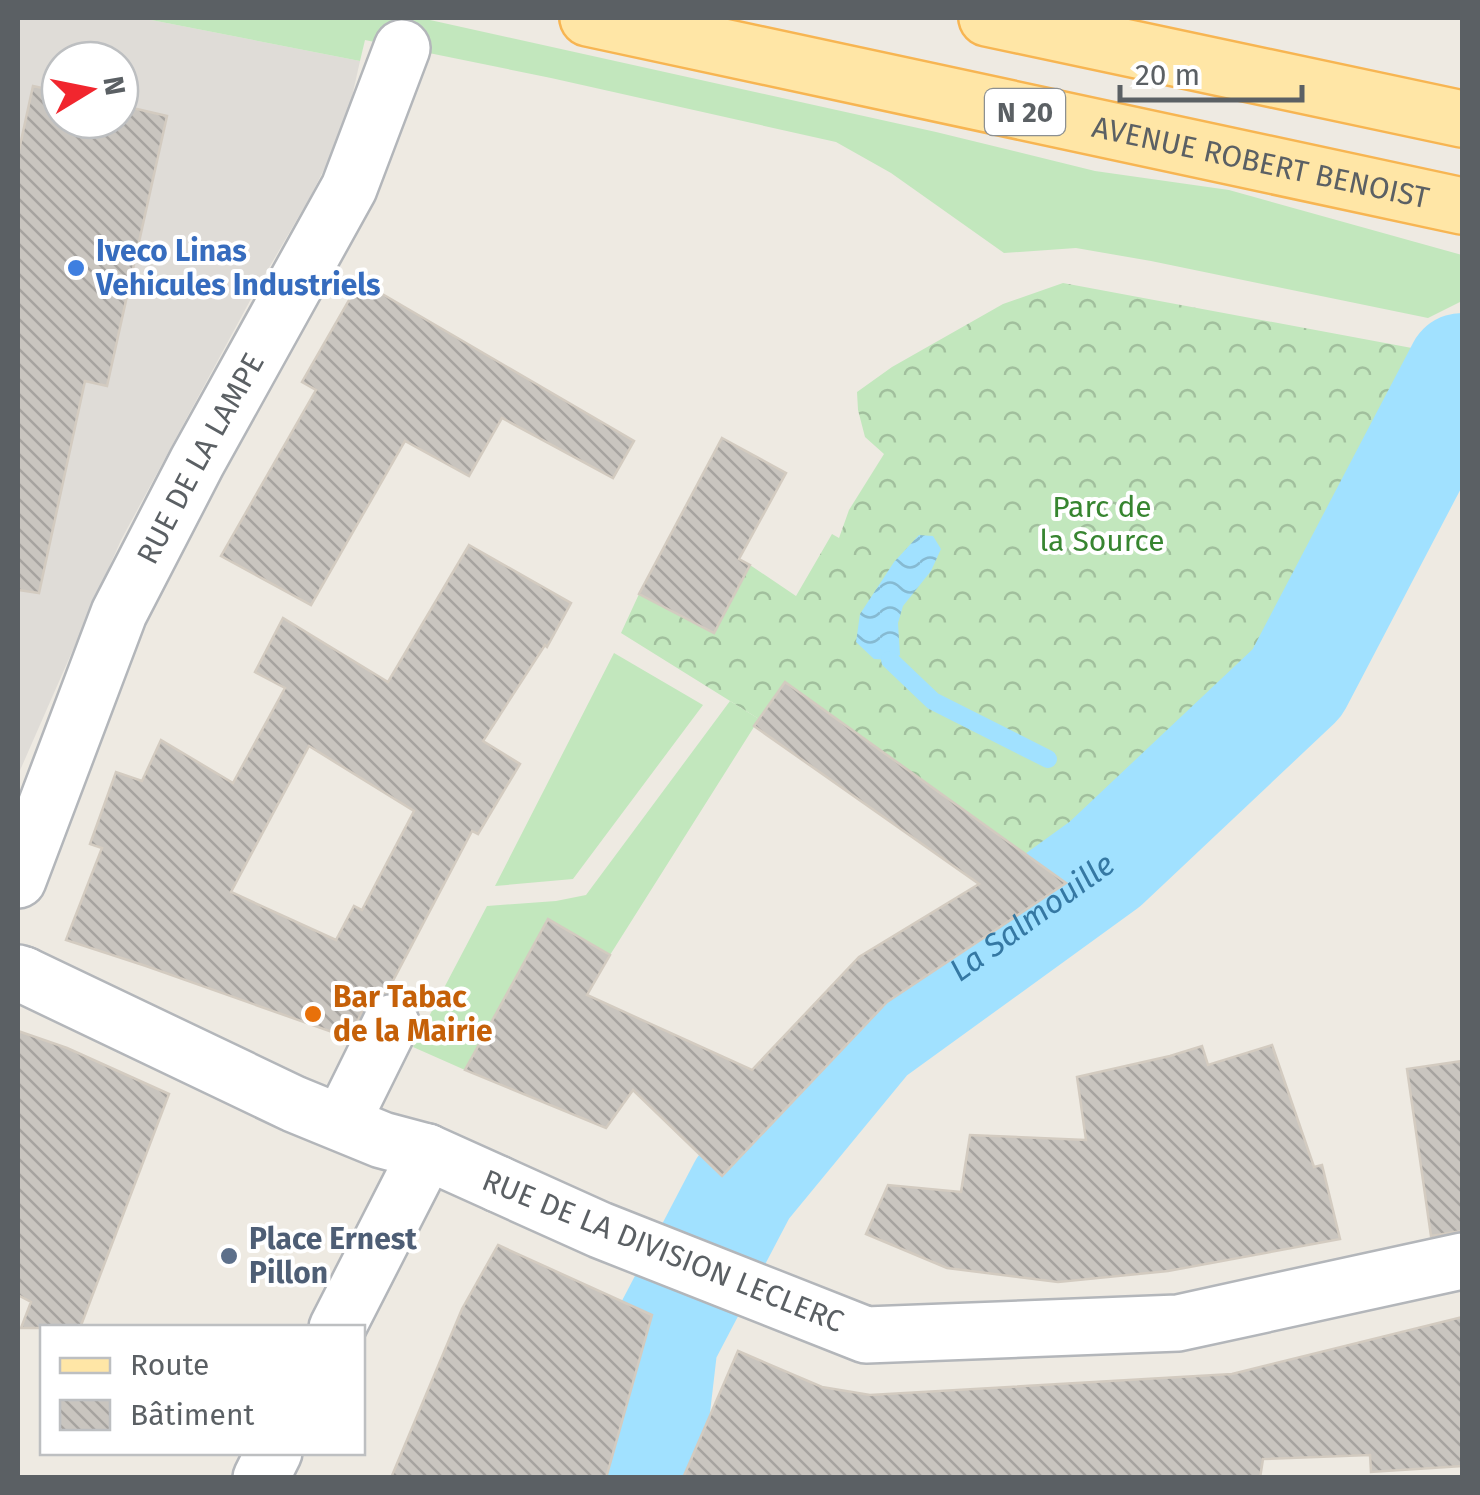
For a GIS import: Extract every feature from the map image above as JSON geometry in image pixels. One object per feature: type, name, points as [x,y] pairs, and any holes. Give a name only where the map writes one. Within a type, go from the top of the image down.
[{"type":"main road","name":"AVENUE ROBERT BENOIST","points":[[588,18],[1462,206]]},
{"type":"main road","points":[[988,18],[1462,119]]},
{"type":"street","name":"RUE DE LA LAMPE","points":[[18,880],[118,613],[197,462],[350,188],[402,48]]},
{"type":"street","name":"RUE DE LA DIVISION LECLERC","points":[[21,974],[294,1104],[382,1140],[426,1152],[600,1230],[866,1334],[1178,1323],[1462,1261]]},
{"type":"street","points":[[342,1122],[391,1023]]},
{"type":"street","points":[[340,1325],[426,1152]]},
{"type":"street","points":[[261,1478],[272,1455]]},
{"type":"shaded area","points":[[18,18],[141,18],[360,61],[345,128],[121,540],[18,775]]},
{"type":"green space","points":[[141,18],[421,18],[1095,171],[1229,190],[1462,255],[1462,301],[1428,318],[1076,248],[1004,253],[891,173],[836,142],[365,40],[360,61]]},
{"type":"green space","name":"Parc de la Source","points":[[1063,283],[1428,351],[1347,557],[1290,660],[1268,692],[1066,883],[786,683],[759,719],[621,633],[639,594],[714,633],[750,565],[796,596],[832,534],[839,538],[849,510],[884,454],[865,437],[857,392],[892,367],[1003,304]]},
{"type":"green space","points":[[614,653],[703,705],[573,879],[495,886]]},
{"type":"green space","points":[[730,701],[759,719],[610,955],[548,919],[465,1070],[413,1047],[487,906],[586,895]]},
{"type":"water","points":[[919,535],[933,536],[941,549],[931,571],[903,606],[898,623],[900,655],[890,660],[874,659],[856,642],[860,614],[894,562]]},
{"type":"building","name":"Iveco Linas Vehicules Industriels","points":[[33,86],[40,88],[40,140],[140,140],[140,110],[167,116],[107,386],[85,381],[39,593],[18,590],[18,155]]},
{"type":"building","points":[[360,281],[634,441],[613,478],[502,418],[469,476],[405,441],[311,605],[221,556],[316,390],[302,382]]},
{"type":"building","points":[[722,438],[786,473],[739,559],[750,565],[714,633],[639,594]]},
{"type":"building","points":[[469,545],[571,603],[547,647],[483,741],[520,764],[478,834],[472,831],[387,992],[373,998],[364,1008],[349,1038],[66,940],[102,848],[90,844],[116,772],[142,781],[161,740],[233,783],[285,688],[255,672],[283,618],[388,682]],"holes":[[[309,746],[414,811],[362,910],[354,906],[336,940],[231,892]]]},
{"type":"building","points":[[785,682],[1066,883],[887,1002],[722,1176],[633,1090],[606,1128],[465,1070],[548,919],[610,955],[587,995],[752,1070],[859,957],[979,884],[754,726]]},
{"type":"building","points":[[18,1031],[67,1048],[169,1094],[81,1325],[21,1328],[31,1302],[18,1295]]},
{"type":"building","points":[[1272,1045],[1314,1167],[1322,1165],[1340,1239],[1168,1271],[1058,1282],[947,1268],[866,1234],[888,1185],[961,1192],[970,1135],[1086,1140],[1077,1077],[1202,1046],[1208,1065]]},
{"type":"building","points":[[1462,1061],[1462,1231],[1431,1236],[1407,1069]]},
{"type":"building","points":[[498,1245],[652,1315],[606,1478],[391,1478],[462,1309]]},
{"type":"building","points":[[1462,1317],[1462,1466],[1371,1472],[1370,1455],[1263,1459],[1260,1478],[683,1478],[738,1351],[822,1387],[870,1395],[1232,1374]]},
{"type":"waterway","name":"La Salmouille","points":[[647,1478],[663,1341],[743,1188],[869,1035],[1105,864],[1297,683],[1462,368]]},
{"type":"waterway","points":[[890,660],[933,701],[1048,759]]},
{"type":"place","name":"Iveco Linas Vehicules Industriels","points":[[76,268]]},
{"type":"place","name":"Bar Tabac de la Mairie","points":[[313,1014]]},
{"type":"place","name":"Place Ernest Pillon","points":[[229,1256]]}]
